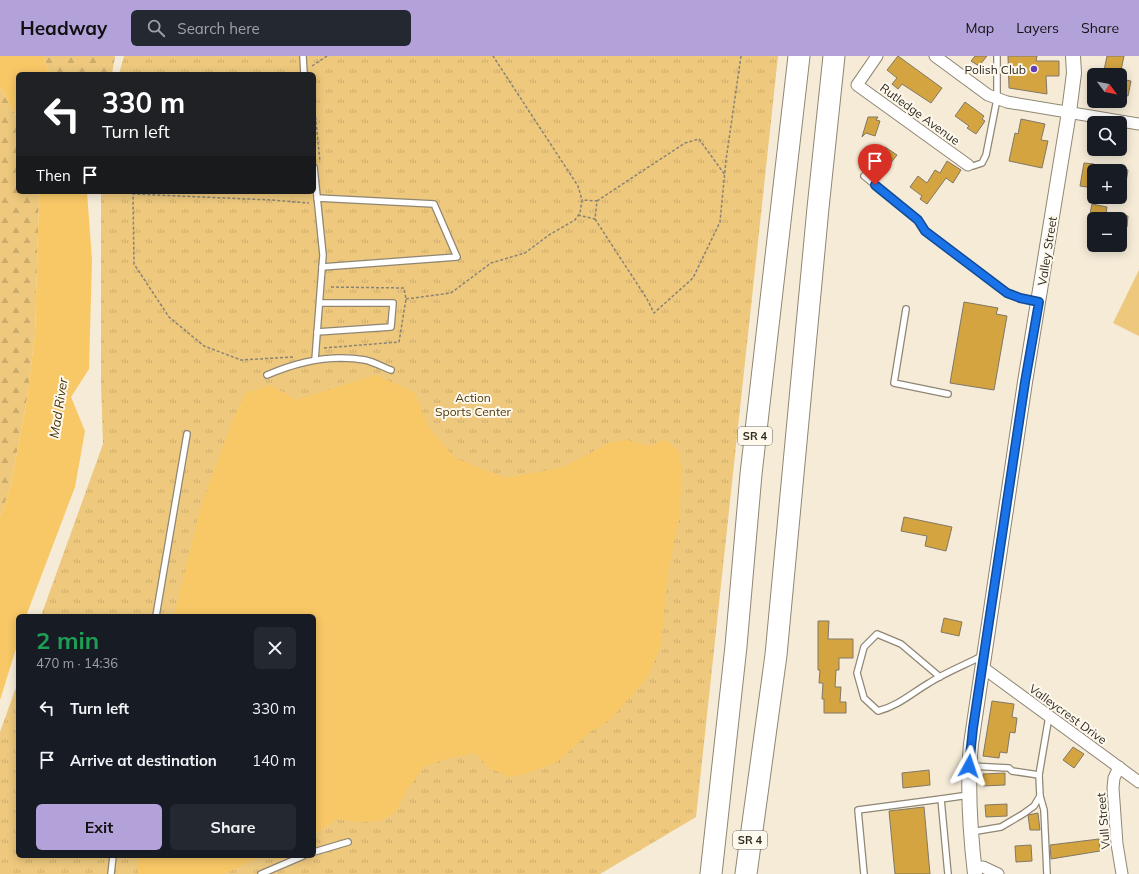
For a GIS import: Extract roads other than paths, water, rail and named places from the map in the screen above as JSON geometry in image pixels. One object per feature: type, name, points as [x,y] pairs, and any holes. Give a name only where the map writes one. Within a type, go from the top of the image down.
[{"type":"highway","points":[[793,109],[795,56]]},
{"type":"highway","name":"SR 4","points":[[711,874],[736,646],[751,474],[799,56]]},
{"type":"highway","name":"SR 4","points":[[746,874],[776,655],[818,208],[834,56]]},
{"type":"street","name":"Rutledge Avenue","points":[[877,56],[857,85],[968,165]]},
{"type":"street","points":[[936,56],[988,95],[997,99],[1007,102],[1139,124]]},
{"type":"street","name":"Valley Street","points":[[974,870],[969,794],[971,744],[1025,382],[1070,112],[1074,73],[1074,56]]},
{"type":"street","name":"Valleycrest Drive","points":[[983,661],[1049,716],[1139,782]]},
{"type":"street","name":"Vull Street","points":[[1119,767],[1114,778],[1113,788],[1116,837],[1122,874]]},
{"type":"street","points":[[974,870],[982,867],[998,874]]},
{"type":"lane","points":[[303,56],[304,72]]},
{"type":"lane","points":[[968,165],[973,166],[982,163],[986,155],[997,99],[997,56]]},
{"type":"lane","points":[[864,176],[918,220],[925,231],[1007,293],[1020,298],[1039,302]]},
{"type":"lane","points":[[315,360],[323,256],[316,188]]},
{"type":"lane","points":[[317,198],[434,204],[457,257],[322,267]]},
{"type":"lane","points":[[318,332],[390,327],[393,303],[320,303]]},
{"type":"lane","points":[[906,308],[894,382],[948,394]]},
{"type":"lane","points":[[267,375],[288,366],[315,360],[346,358],[366,360],[391,370]]},
{"type":"lane","points":[[156,614],[187,434]]},
{"type":"lane","points":[[940,677],[901,644],[877,634],[864,647],[857,673],[864,698],[878,711],[902,702],[929,682],[983,661]]},
{"type":"lane","points":[[1047,874],[1044,810],[1040,796],[1038,775],[1049,716]]},
{"type":"lane","points":[[969,766],[1009,768],[1012,771],[1038,775]]},
{"type":"lane","points":[[864,874],[858,810],[969,794]]},
{"type":"lane","points":[[971,832],[1001,827],[1034,806],[1040,796]]},
{"type":"lane","points":[[941,799],[948,874]]},
{"type":"lane","points":[[316,851],[348,842]]},
{"type":"lane","points":[[111,874],[113,858]]},
{"type":"lane","points":[[261,874],[298,858]]},
{"type":"water","points":[[0,56],[43,56],[49,72],[16,72],[16,115],[0,87]]},
{"type":"water","name":"Mad River","points":[[38,194],[87,194],[92,260],[89,369],[71,397],[85,431],[75,487],[27,614],[16,614],[16,648],[0,700],[0,517],[10,488],[27,399],[35,333]]},
{"type":"water","points":[[376,375],[414,392],[429,428],[455,458],[506,478],[564,467],[609,443],[627,440],[649,446],[665,440],[678,450],[682,472],[679,516],[667,578],[661,645],[647,678],[610,720],[590,732],[557,762],[524,774],[510,777],[489,768],[475,753],[450,758],[425,766],[406,791],[395,813],[380,821],[363,822],[336,819],[316,834],[316,614],[174,614],[201,506],[233,419],[246,393],[271,385],[296,400]]},
{"type":"water","points":[[137,858],[257,858],[224,874],[138,874]]},
{"type":"place","name":"Polish Club","points":[[1034,69]]},
{"type":"park label","name":"Action Sports Center","points":[[473,404]]}]
